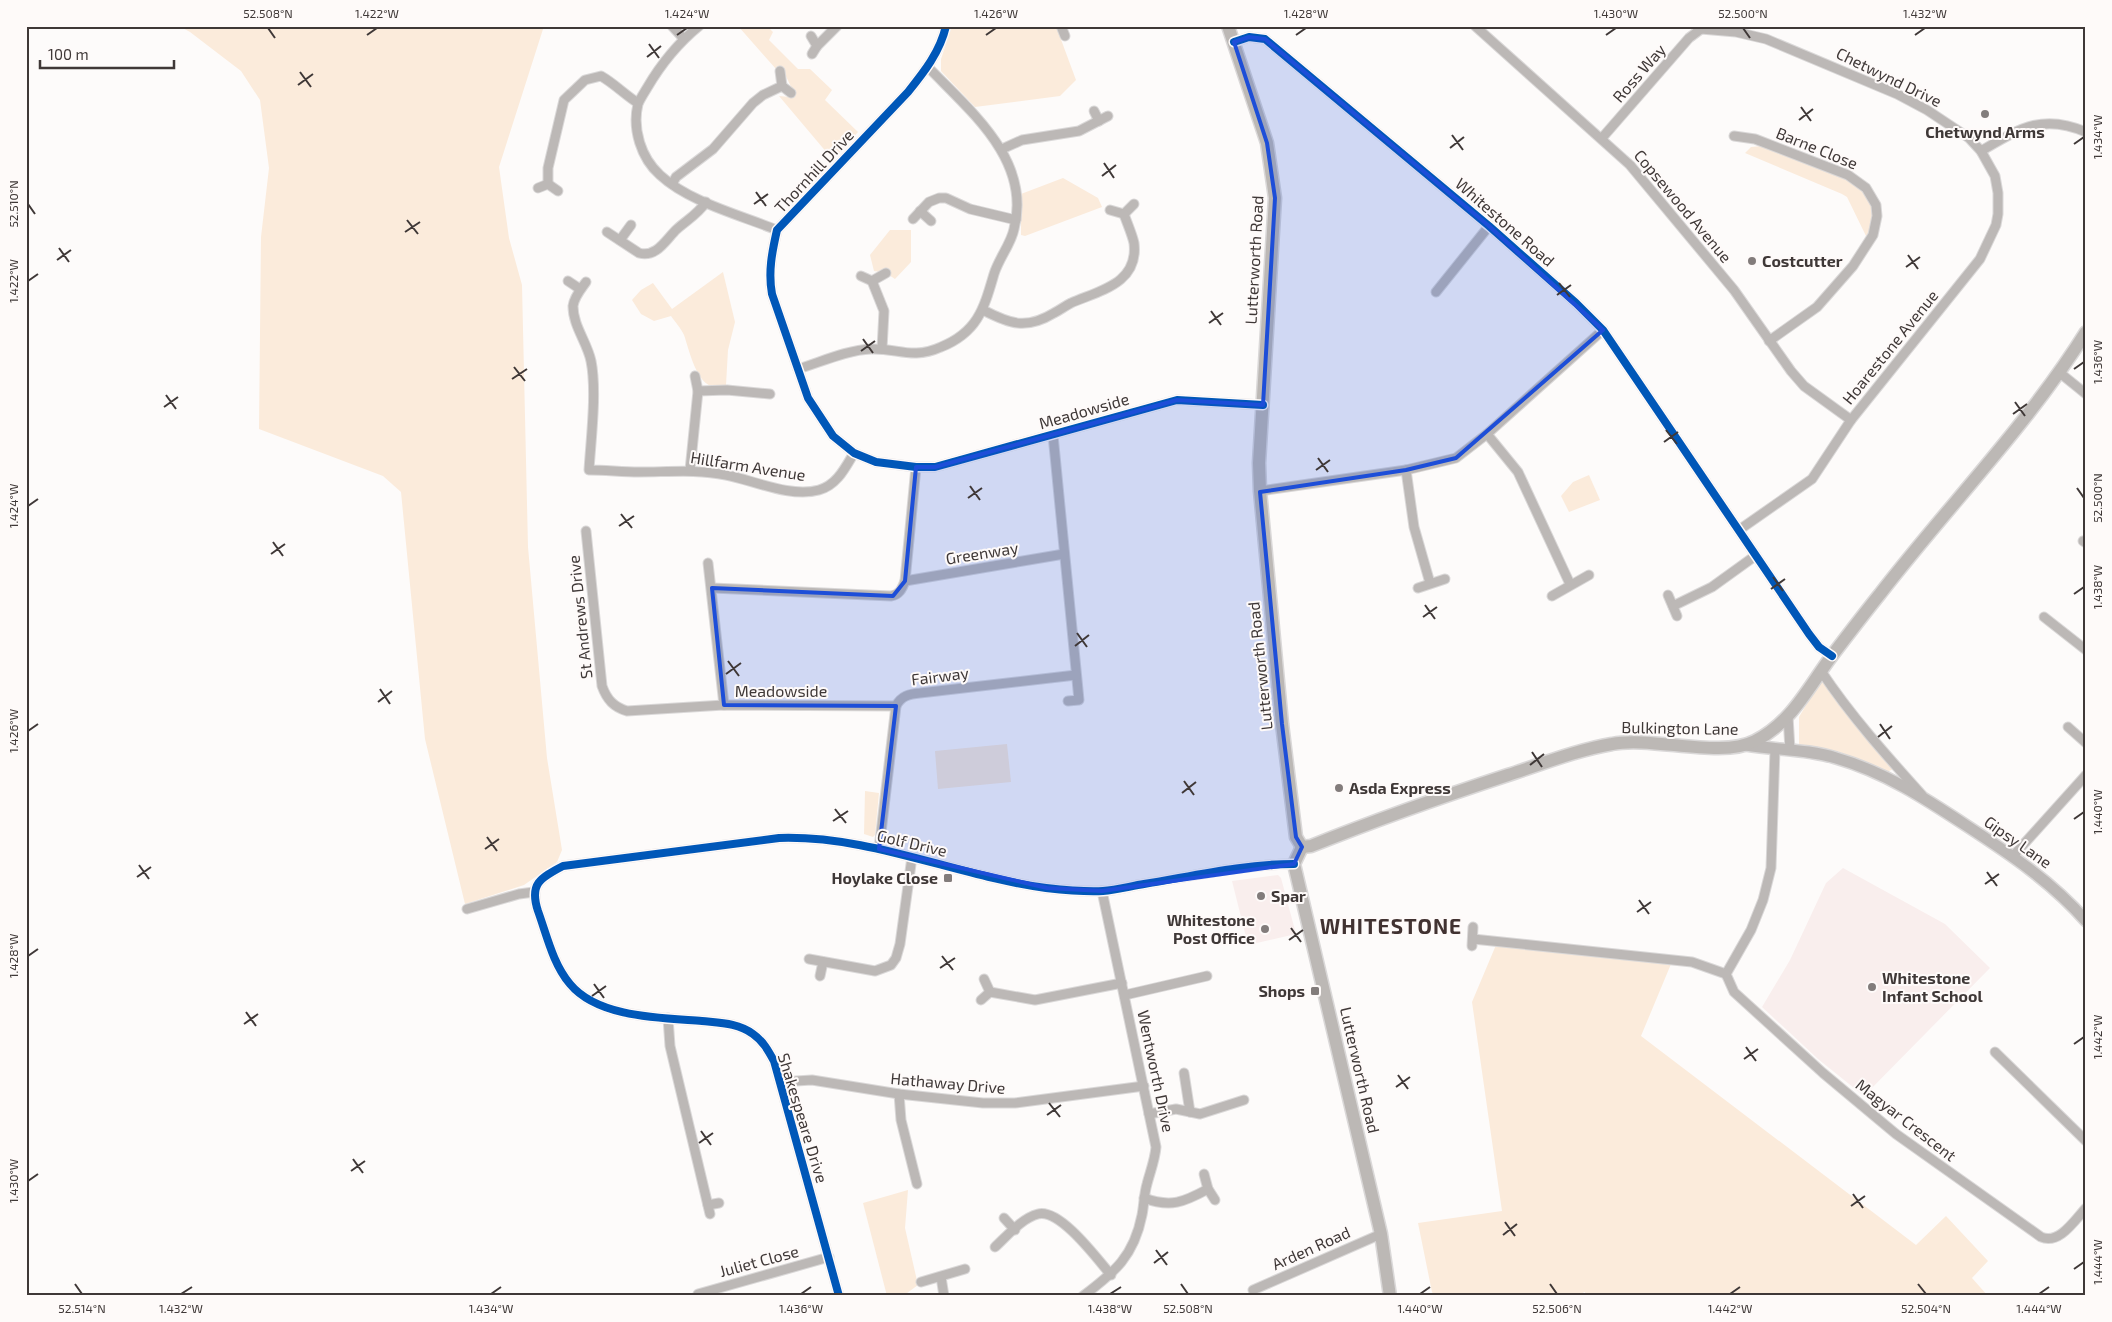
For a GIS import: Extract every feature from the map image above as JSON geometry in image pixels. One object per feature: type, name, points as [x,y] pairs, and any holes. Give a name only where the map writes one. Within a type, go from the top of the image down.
[{"type":"main road","name":"Lutterworth Road","points":[[1228,26],[1267,143],[1275,198],[1259,463],[1260,491],[1283,734],[1296,837],[1302,847]]},
{"type":"main road","name":"Bulkington Lane","points":[[1302,847],[1311,846],[1429,800],[1600,746],[1632,742],[1729,747],[1746,745],[1769,732],[1800,703],[1821,671],[1881,592],[2060,373],[2086,332]]},
{"type":"main road","points":[[1294,864],[1302,847]]},
{"type":"main road","name":"Lutterworth Road","points":[[1294,864],[1381,1234],[1390,1296]]},
{"type":"street","points":[[672,26],[684,39]]},
{"type":"street","points":[[699,26],[684,39],[660,66],[638,103],[636,123],[640,143],[645,156],[653,168],[672,184],[706,202],[777,230]]},
{"type":"street","points":[[811,36],[814,50],[837,26]]},
{"type":"street","name":"Thornhill Drive","points":[[916,467],[876,462],[854,453],[833,436],[808,398],[772,294],[770,261],[777,230],[908,92],[928,67],[946,26]]},
{"type":"street","points":[[1061,26],[1065,36]]},
{"type":"street","name":"Copsewood Avenue","points":[[1474,26],[1602,138],[1630,165],[1734,290],[1804,386],[1851,420]]},
{"type":"street","name":"Ross Way","points":[[1602,138],[1698,28]]},
{"type":"street","name":"Chetwynd Drive","points":[[1698,28],[1736,32],[1766,39],[1873,84],[1905,98],[1943,120],[1969,138],[1981,150]]},
{"type":"street","name":"Whitestone Road","points":[[1234,42],[1249,38],[1266,39],[1489,226],[1576,303],[1603,330],[1755,556],[1819,647],[1832,656]]},
{"type":"street","points":[[798,369],[859,350],[882,349],[905,354],[936,350],[955,340],[966,331],[983,310],[995,270],[1014,230],[1017,213],[1016,189],[1002,149],[989,131],[928,67]]},
{"type":"street","points":[[780,71],[782,86],[791,93]]},
{"type":"street","points":[[548,184],[548,168],[564,100],[585,80],[601,76],[614,83],[624,94],[638,103]]},
{"type":"street","points":[[672,184],[676,177],[713,149],[753,103],[763,95],[782,86]]},
{"type":"street","points":[[1094,111],[1099,121]]},
{"type":"street","points":[[1002,149],[1022,140],[1079,131],[1108,116]]},
{"type":"street","points":[[1981,150],[2019,129],[2036,125],[2057,123],[2086,132]]},
{"type":"street","name":"Barne Close","points":[[1734,136],[1755,139],[1848,175],[1866,188],[1876,205],[1877,216],[1873,235],[1853,266],[1817,307],[1769,340]]},
{"type":"street","name":"Hoarestone Avenue","points":[[1739,530],[1812,479],[1851,420],[1980,259],[1992,236],[1998,214],[1998,193],[1995,176],[1981,150]]},
{"type":"street","points":[[538,188],[548,184]]},
{"type":"street","points":[[548,184],[558,191]]},
{"type":"street","points":[[913,219],[929,202],[939,198],[946,198],[970,209],[1016,220]]},
{"type":"street","points":[[607,232],[639,253],[644,254],[656,250],[677,229],[702,209],[706,202]]},
{"type":"street","points":[[1124,214],[1134,204]]},
{"type":"street","points":[[1110,210],[1124,214]]},
{"type":"street","points":[[920,211],[931,221]]},
{"type":"street","points":[[983,310],[1002,320],[1016,324],[1035,323],[1069,304],[1112,287],[1121,281],[1132,261],[1134,249],[1124,214]]},
{"type":"street","points":[[620,240],[631,225]]},
{"type":"street","points":[[1436,292],[1489,226]]},
{"type":"street","points":[[872,281],[886,273]]},
{"type":"street","points":[[862,276],[872,281],[884,311],[882,349]]},
{"type":"street","name":"Hillfarm Avenue","points":[[568,281],[583,286],[574,302],[574,318],[591,359],[593,375],[589,470],[637,472],[690,470],[726,475],[793,491],[818,491],[834,482],[854,453]]},
{"type":"street","points":[[1260,491],[1406,470],[1456,458],[1487,434],[1603,330]]},
{"type":"street","points":[[2060,373],[2086,394]]},
{"type":"street","points":[[690,470],[698,391],[695,376]]},
{"type":"street","points":[[698,391],[759,388],[770,394]]},
{"type":"street","name":"Meadowside","points":[[916,467],[935,467],[1177,400],[1263,405]]},
{"type":"street","points":[[1487,434],[1518,472],[1570,584]]},
{"type":"street","points":[[1053,435],[1079,700],[1068,701]]},
{"type":"street","points":[[712,588],[891,596],[901,591],[905,581],[916,467]]},
{"type":"street","points":[[1406,470],[1414,527],[1430,583]]},
{"type":"street","name":"St Andrews Drive","points":[[586,530],[602,686],[612,704],[628,711],[724,706]]},
{"type":"street","name":"Greenway","points":[[905,581],[1064,554]]},
{"type":"street","points":[[1673,606],[1712,588],[1755,556]]},
{"type":"street","name":"Meadowside","points":[[708,562],[724,706],[896,706]]},
{"type":"street","points":[[1552,596],[1570,584],[1589,575]]},
{"type":"street","points":[[1418,588],[1444,579]]},
{"type":"street","points":[[1668,595],[1677,616]]},
{"type":"street","points":[[2044,617],[2086,650]]},
{"type":"street","name":"Gipsy Lane","points":[[1821,671],[1844,706],[1868,736],[1925,799]]},
{"type":"street","name":"Fairway","points":[[878,849],[898,702],[908,694],[1076,675]]},
{"type":"street","points":[[1788,716],[1790,750]]},
{"type":"street","points":[[2068,727],[2086,743]]},
{"type":"street","name":"Gipsy Lane","points":[[1746,745],[1815,753],[1854,764],[1900,784],[2013,856],[2064,896],[2086,921]]},
{"type":"street","points":[[1473,926],[1472,943],[1692,962],[1726,974],[1752,930],[1764,900],[1771,868],[1775,749]]},
{"type":"street","points":[[2013,856],[2086,775]]},
{"type":"street","name":"Golf Drive","points":[[534,892],[538,882],[547,874],[563,866],[779,838],[807,837],[878,849],[1047,888],[1102,891],[1203,874],[1280,864],[1294,864]]},
{"type":"street","points":[[809,959],[875,971],[891,965],[896,958],[900,944],[912,857]]},
{"type":"street","name":"Wentworth Drive","points":[[1083,1296],[1111,1275],[1134,1243],[1156,1157],[1156,1147],[1144,1086],[1102,891]]},
{"type":"street","points":[[467,909],[519,894],[534,892]]},
{"type":"street","name":"Shakespeare Drive","points":[[534,892],[535,902],[555,960],[571,986],[596,1004],[615,1010],[668,1018],[734,1024],[753,1034],[766,1046],[774,1061],[839,1296]]},
{"type":"street","points":[[820,976],[823,962]]},
{"type":"street","name":"Magyar Crescent","points":[[1726,974],[1734,992],[1823,1074],[1896,1134],[2041,1237],[2047,1240],[2055,1238],[2086,1208]]},
{"type":"street","points":[[1125,996],[1207,976]]},
{"type":"street","points":[[984,979],[990,992]]},
{"type":"street","points":[[990,992],[1035,1000],[1122,983]]},
{"type":"street","points":[[981,1000],[990,992]]},
{"type":"street","points":[[668,1018],[670,1046],[709,1210],[719,1203]]},
{"type":"street","points":[[1995,1052],[2086,1141]]},
{"type":"street","points":[[1184,1074],[1190,1112]]},
{"type":"street","name":"Hathaway Drive","points":[[780,1082],[812,1080],[899,1094],[983,1103],[1015,1104],[1144,1086]]},
{"type":"street","points":[[899,1094],[901,1120],[917,1184]]},
{"type":"street","points":[[1149,1114],[1176,1109],[1200,1114],[1244,1100]]},
{"type":"street","points":[[1204,1174],[1208,1189],[1215,1200]]},
{"type":"street","points":[[1144,1198],[1158,1203],[1184,1202],[1208,1189]]},
{"type":"street","points":[[995,1246],[1029,1218],[1040,1213],[1053,1216],[1072,1231],[1111,1275]]},
{"type":"street","points":[[1004,1218],[1015,1230]]},
{"type":"street","name":"Arden Road","points":[[1253,1290],[1381,1234]]},
{"type":"street","name":"Juliet Close","points":[[698,1294],[829,1257]]},
{"type":"street","points":[[921,1282],[965,1269]]},
{"type":"street","points":[[941,1277],[944,1296]]},
{"type":"highlighted area","points":[[1249,37],[1265,39],[1489,226],[1603,330],[1456,458],[1406,470],[1260,492],[1282,724],[1296,837],[1302,847],[1294,864],[1102,891],[1047,888],[879,849],[896,706],[724,705],[712,588],[893,596],[905,581],[916,467],[935,467],[1177,400],[1263,405],[1275,198],[1267,143],[1234,42]]},
{"type":"shaded area","points":[[179,26],[544,26],[499,167],[509,238],[522,285],[528,547],[547,758],[562,850],[557,862],[524,885],[465,904],[425,739],[401,492],[383,476],[259,429],[261,237],[269,168],[260,100],[241,71],[190,32]]},
{"type":"shaded area","points":[[738,26],[767,26],[773,32],[769,40],[798,69],[810,69],[832,90],[825,100],[858,132],[833,160],[779,96],[790,97],[794,93],[783,70],[776,69]]},
{"type":"shaded area","points":[[952,26],[1056,26],[1076,80],[1060,96],[975,107],[941,71],[941,59]]},
{"type":"shaded area","points":[[1762,146],[1854,183],[1860,188],[1869,201],[1873,216],[1873,223],[1866,236],[1847,197],[1745,153],[1751,147]]},
{"type":"shaded area","points":[[1063,178],[1098,198],[1102,207],[1025,236],[1021,235],[1021,194]]},
{"type":"shaded area","points":[[890,230],[911,230],[911,262],[895,279],[886,273],[874,271],[870,255]]},
{"type":"shaded area","points":[[723,272],[735,322],[728,350],[726,385],[715,387],[708,385],[698,373],[684,335],[671,316],[654,321],[641,314],[632,300],[641,290],[653,283],[672,309]]},
{"type":"shaded area","points":[[1589,475],[1600,500],[1569,512],[1561,496],[1573,482]]},
{"type":"shaded area","points":[[1821,680],[1893,769],[1887,772],[1840,752],[1799,747],[1799,717]]},
{"type":"shaded area","points":[[1007,744],[1011,782],[938,789],[935,751]]},
{"type":"shaded area","points":[[865,791],[879,793],[875,835],[873,837],[864,834]]},
{"type":"shaded area","name":"Whitestone Infant School","points":[[1843,868],[1945,924],[1990,968],[1864,1096],[1818,1059],[1762,1007],[1790,960],[1826,883]]},
{"type":"shaded area","points":[[1278,875],[1281,878],[1296,934],[1248,945],[1232,881]]},
{"type":"shaded area","points":[[1496,945],[1671,964],[1641,1036],[1916,1245],[1946,1216],[1988,1261],[1972,1278],[1988,1296],[1585,1296],[1585,1292],[1575,1296],[1435,1296],[1432,1292],[1418,1223],[1502,1211],[1472,1002]]},
{"type":"shaded area","points":[[908,1190],[905,1228],[918,1285],[903,1296],[887,1296],[863,1203]]},
{"type":"cycle path","points":[[946,26],[936,53],[908,92],[777,230],[772,254],[772,294],[808,398],[833,436],[854,453],[876,462],[916,467],[935,467],[1177,400],[1263,405]]},
{"type":"cycle path","points":[[1234,42],[1249,37],[1265,39],[1489,226],[1576,303],[1603,330],[1809,634],[1819,647],[1832,656]]},
{"type":"cycle path","points":[[839,1296],[774,1061],[765,1046],[747,1030],[729,1024],[632,1014],[597,1004],[582,995],[570,984],[559,968],[538,911],[535,894],[538,883],[543,878],[563,866],[779,838],[847,843],[880,849],[1012,882],[1046,888],[1082,891],[1113,890],[1237,868],[1294,864]]},
{"type":"place","name":"Chetwynd Arms","points":[[1985,114]]},
{"type":"place","name":"Costcutter","points":[[1752,261]]},
{"type":"place","name":"Asda Express","points":[[1339,788]]},
{"type":"place","name":"Hoylake Close","points":[[948,878]]},
{"type":"place","name":"Spar","points":[[1261,896]]},
{"type":"place","name":"Whitestone Post Office","points":[[1265,929]]},
{"type":"place","name":"Whitestone Infant School","points":[[1872,987]]},
{"type":"place","name":"Shops","points":[[1315,991]]},
{"type":"district","name":"WHITESTONE","points":[[1391,927]]}]
